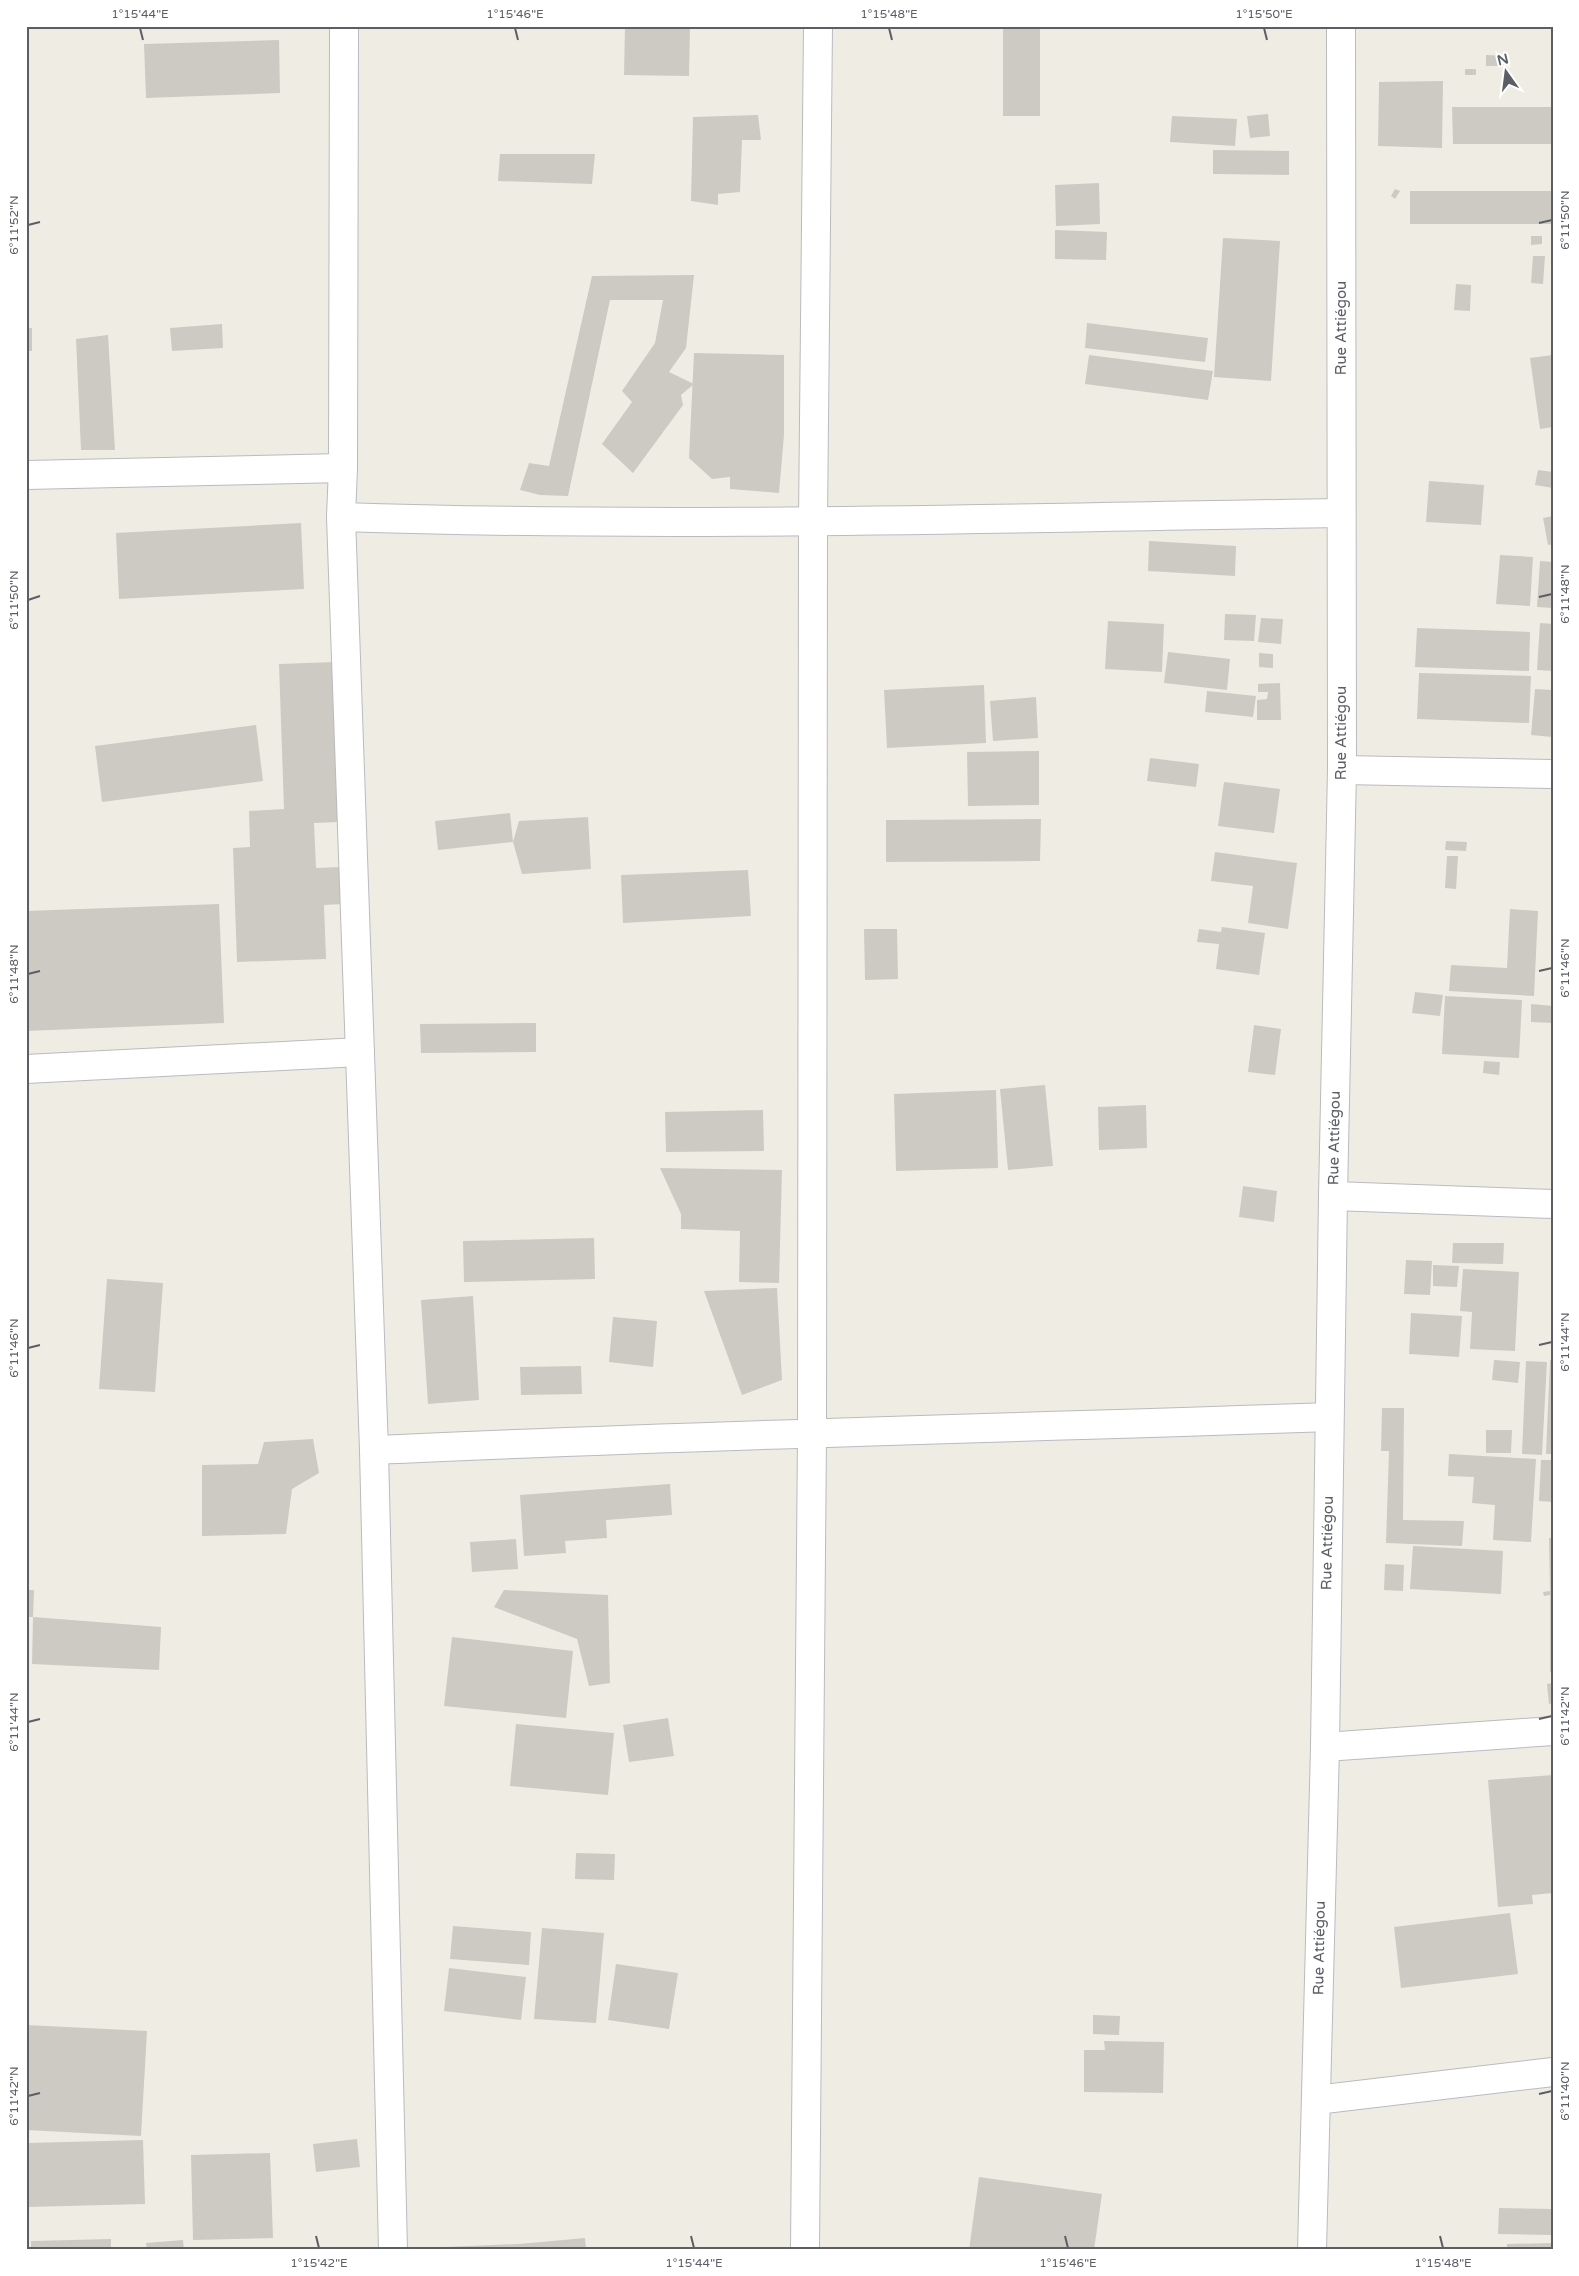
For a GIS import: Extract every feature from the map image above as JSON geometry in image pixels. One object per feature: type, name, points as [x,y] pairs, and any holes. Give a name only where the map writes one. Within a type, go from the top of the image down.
[{"type":"street","points":[[344,26],[343,468],[341,517],[374,1450],[393,2250]]},
{"type":"street","points":[[805,2250],[812,1435],[813,521],[818,26]]},
{"type":"street","name":"Rue Attiégou","points":[[1312,2250],[1325,1747],[1329,1417],[1342,770],[1341,26]]},
{"type":"street","points":[[26,475],[343,468]]},
{"type":"street","points":[[341,517],[448,520],[813,521],[1341,513]]},
{"type":"street","points":[[1342,770],[1553,774]]},
{"type":"street","points":[[26,1068],[360,1052]]},
{"type":"street","points":[[1333,1196],[1553,1204]]},
{"type":"street","points":[[374,1450],[628,1438],[812,1435],[1329,1417]]},
{"type":"street","points":[[1325,1747],[1553,1731]]},
{"type":"street","points":[[1316,2100],[1553,2072]]},
{"type":"building","points":[[625,26],[690,26],[689,76],[624,75]]},
{"type":"building","points":[[1003,26],[1040,26],[1040,116],[1003,116]]},
{"type":"building","points":[[279,40],[280,93],[146,98],[144,44]]},
{"type":"building","points":[[1486,55],[1507,56],[1508,66],[1486,66]]},
{"type":"building","points":[[1465,69],[1476,69],[1476,75],[1465,75]]},
{"type":"building","points":[[1443,81],[1442,148],[1378,146],[1379,82]]},
{"type":"building","points":[[1452,107],[1553,107],[1553,144],[1453,144]]},
{"type":"building","points":[[1268,114],[1270,136],[1250,138],[1247,116]]},
{"type":"building","points":[[758,115],[761,140],[742,140],[740,192],[718,194],[718,205],[691,201],[693,117]]},
{"type":"building","points":[[1172,116],[1237,119],[1235,146],[1170,142]]},
{"type":"building","points":[[1213,150],[1289,151],[1289,175],[1213,174]]},
{"type":"building","points":[[500,154],[595,154],[592,184],[498,181]]},
{"type":"building","points":[[1099,183],[1100,224],[1056,226],[1055,185]]},
{"type":"building","points":[[1395,189],[1400,191],[1395,199],[1391,196]]},
{"type":"building","points":[[1410,191],[1553,191],[1553,224],[1410,224]]},
{"type":"building","points":[[1055,230],[1107,232],[1106,260],[1055,259]]},
{"type":"building","points":[[1531,236],[1542,236],[1542,244],[1531,245]]},
{"type":"building","points":[[1223,238],[1280,241],[1271,381],[1214,377]]},
{"type":"building","points":[[1533,256],[1545,256],[1543,284],[1531,283]]},
{"type":"building","points":[[694,275],[686,348],[669,372],[694,384],[681,395],[683,405],[633,473],[602,444],[632,402],[622,391],[655,343],[663,300],[610,300],[568,496],[540,495],[520,490],[529,463],[549,466],[592,276]]},
{"type":"building","points":[[1456,284],[1471,285],[1470,311],[1454,310]]},
{"type":"building","points":[[1087,323],[1208,338],[1205,362],[1085,348]]},
{"type":"building","points":[[222,324],[223,348],[172,351],[170,328]]},
{"type":"building","points":[[26,328],[32,328],[32,351],[26,351]]},
{"type":"building","points":[[108,335],[115,450],[81,450],[76,339]]},
{"type":"building","points":[[694,353],[784,355],[784,435],[779,493],[730,489],[730,477],[712,479],[689,458]]},
{"type":"building","points":[[1089,355],[1213,371],[1208,400],[1085,384]]},
{"type":"building","points":[[1553,355],[1553,427],[1540,429],[1530,358]]},
{"type":"building","points":[[1538,470],[1553,472],[1553,488],[1535,485]]},
{"type":"building","points":[[1429,481],[1484,485],[1481,525],[1426,522]]},
{"type":"building","points":[[1553,516],[1553,544],[1548,545],[1543,518]]},
{"type":"building","points":[[301,523],[304,589],[119,599],[116,533]]},
{"type":"building","points":[[1149,541],[1236,546],[1235,576],[1148,571]]},
{"type":"building","points":[[1500,555],[1533,557],[1530,606],[1496,604]]},
{"type":"building","points":[[1540,561],[1553,562],[1553,608],[1537,607]]},
{"type":"building","points":[[1225,614],[1256,615],[1254,641],[1224,640]]},
{"type":"building","points":[[1261,618],[1283,619],[1281,644],[1258,642]]},
{"type":"building","points":[[1108,621],[1164,624],[1162,672],[1105,669]]},
{"type":"building","points":[[1540,623],[1553,624],[1553,671],[1537,670]]},
{"type":"building","points":[[1417,628],[1530,632],[1529,671],[1415,667]]},
{"type":"building","points":[[1168,652],[1230,659],[1227,690],[1164,683]]},
{"type":"building","points":[[1259,653],[1273,654],[1273,668],[1259,667]]},
{"type":"building","points":[[334,662],[340,822],[314,823],[316,868],[342,867],[343,904],[324,905],[326,959],[237,962],[233,848],[250,847],[249,811],[284,809],[279,664]]},
{"type":"building","points":[[1419,673],[1531,676],[1529,723],[1417,719]]},
{"type":"building","points":[[1280,683],[1281,720],[1257,720],[1257,700],[1267,699],[1268,692],[1258,692],[1258,684]]},
{"type":"building","points":[[984,685],[986,743],[887,748],[884,690]]},
{"type":"building","points":[[1535,689],[1553,690],[1552,737],[1531,735]]},
{"type":"building","points":[[1207,691],[1256,696],[1253,717],[1205,712]]},
{"type":"building","points":[[1036,697],[1038,738],[993,741],[990,701]]},
{"type":"building","points":[[256,725],[263,781],[102,802],[95,746]]},
{"type":"building","points":[[1039,751],[1039,805],[968,806],[967,752]]},
{"type":"building","points":[[1150,758],[1199,764],[1196,787],[1147,781]]},
{"type":"building","points":[[1224,782],[1280,789],[1274,833],[1218,826]]},
{"type":"building","points":[[510,813],[513,842],[438,850],[435,821]]},
{"type":"building","points":[[588,817],[591,869],[522,874],[513,842],[519,821]]},
{"type":"building","points":[[1041,819],[1040,861],[886,862],[886,820]]},
{"type":"building","points":[[1446,841],[1467,842],[1466,851],[1445,850]]},
{"type":"building","points":[[1215,852],[1297,863],[1288,929],[1248,923],[1253,886],[1211,881]]},
{"type":"building","points":[[1447,856],[1458,856],[1456,889],[1445,888]]},
{"type":"building","points":[[748,870],[751,916],[623,923],[621,875]]},
{"type":"building","points":[[219,904],[224,1023],[26,1031],[26,911]]},
{"type":"building","points":[[1510,909],[1538,911],[1534,996],[1449,991],[1451,965],[1507,968]]},
{"type":"building","points":[[1222,927],[1265,933],[1259,975],[1216,969],[1219,944],[1197,942],[1199,929],[1221,932]]},
{"type":"building","points":[[864,929],[897,929],[898,979],[865,980]]},
{"type":"building","points":[[1415,992],[1443,995],[1440,1016],[1412,1013]]},
{"type":"building","points":[[1445,996],[1522,1000],[1519,1058],[1442,1054]]},
{"type":"building","points":[[1531,1004],[1553,1006],[1553,1023],[1531,1022]]},
{"type":"building","points":[[536,1023],[536,1052],[421,1053],[420,1024]]},
{"type":"building","points":[[1254,1025],[1281,1029],[1275,1075],[1248,1072]]},
{"type":"building","points":[[1484,1061],[1500,1062],[1499,1075],[1483,1073]]},
{"type":"building","points":[[1045,1085],[1053,1166],[1008,1170],[1000,1089]]},
{"type":"building","points":[[996,1090],[998,1168],[896,1171],[894,1094]]},
{"type":"building","points":[[1146,1105],[1147,1148],[1099,1150],[1098,1107]]},
{"type":"building","points":[[763,1110],[764,1151],[666,1152],[665,1112]]},
{"type":"building","points":[[660,1168],[782,1170],[779,1283],[739,1282],[740,1231],[681,1229],[681,1214]]},
{"type":"building","points":[[1243,1186],[1277,1191],[1274,1222],[1239,1217]]},
{"type":"building","points":[[594,1238],[595,1279],[464,1282],[463,1241]]},
{"type":"building","points":[[1453,1243],[1504,1243],[1503,1264],[1452,1263]]},
{"type":"building","points":[[1406,1260],[1432,1261],[1430,1295],[1404,1294]]},
{"type":"building","points":[[1433,1265],[1459,1266],[1457,1287],[1433,1286]]},
{"type":"building","points":[[1463,1269],[1519,1272],[1515,1351],[1470,1349],[1472,1312],[1460,1311]]},
{"type":"building","points":[[107,1279],[163,1283],[155,1392],[99,1389]]},
{"type":"building","points":[[777,1288],[782,1380],[742,1395],[704,1291]]},
{"type":"building","points":[[473,1296],[479,1400],[428,1404],[421,1300]]},
{"type":"building","points":[[1411,1313],[1462,1316],[1459,1357],[1409,1354]]},
{"type":"building","points":[[613,1317],[657,1321],[653,1367],[609,1362]]},
{"type":"building","points":[[1494,1360],[1520,1362],[1518,1383],[1492,1380]]},
{"type":"building","points":[[1550,1360],[1553,1360],[1553,1454],[1546,1454]]},
{"type":"building","points":[[1526,1361],[1547,1362],[1542,1455],[1522,1454]]},
{"type":"building","points":[[581,1366],[582,1394],[521,1395],[520,1367]]},
{"type":"building","points":[[1382,1408],[1404,1408],[1403,1520],[1464,1521],[1462,1546],[1386,1543],[1389,1451],[1381,1451]]},
{"type":"building","points":[[1486,1430],[1512,1430],[1511,1453],[1486,1453]]},
{"type":"building","points":[[313,1439],[319,1473],[292,1489],[286,1534],[202,1536],[202,1465],[258,1464],[264,1442]]},
{"type":"building","points":[[1449,1454],[1536,1459],[1531,1542],[1493,1540],[1495,1505],[1472,1503],[1474,1477],[1448,1476]]},
{"type":"building","points":[[1541,1460],[1553,1460],[1553,1502],[1539,1501]]},
{"type":"building","points":[[670,1484],[672,1515],[606,1520],[607,1538],[565,1541],[566,1553],[524,1556],[520,1495]]},
{"type":"building","points":[[1549,1538],[1553,1538],[1553,1672],[1550,1672],[1550,1595],[1544,1596],[1543,1592],[1550,1591]]},
{"type":"building","points":[[516,1539],[518,1569],[472,1572],[470,1542]]},
{"type":"building","points":[[1413,1546],[1503,1551],[1501,1594],[1410,1589]]},
{"type":"building","points":[[1385,1564],[1404,1565],[1403,1591],[1384,1590]]},
{"type":"building","points":[[26,1590],[34,1590],[33,1617],[26,1617]]},
{"type":"building","points":[[504,1590],[608,1595],[610,1683],[589,1686],[577,1639],[494,1607]]},
{"type":"building","points":[[33,1617],[161,1627],[159,1670],[32,1664]]},
{"type":"building","points":[[452,1637],[573,1651],[566,1718],[444,1706]]},
{"type":"building","points":[[1553,1683],[1553,1703],[1549,1704],[1547,1684]]},
{"type":"building","points":[[668,1718],[674,1756],[629,1762],[623,1725]]},
{"type":"building","points":[[516,1724],[614,1733],[608,1795],[510,1786]]},
{"type":"building","points":[[1553,1775],[1553,1893],[1532,1895],[1533,1904],[1498,1907],[1488,1780]]},
{"type":"building","points":[[576,1853],[615,1854],[614,1880],[575,1879]]},
{"type":"building","points":[[1510,1913],[1518,1974],[1401,1988],[1394,1927]]},
{"type":"building","points":[[453,1926],[531,1932],[529,1965],[450,1959]]},
{"type":"building","points":[[542,1928],[604,1933],[596,2023],[534,2019]]},
{"type":"building","points":[[616,1964],[678,1973],[669,2029],[608,2020]]},
{"type":"building","points":[[449,1968],[526,1977],[521,2020],[444,2011]]},
{"type":"building","points":[[1093,2015],[1120,2016],[1119,2035],[1093,2034]]},
{"type":"building","points":[[26,2025],[147,2031],[141,2136],[26,2130]]},
{"type":"building","points":[[1104,2041],[1164,2042],[1163,2093],[1084,2092],[1084,2050],[1105,2050]]},
{"type":"building","points":[[357,2139],[360,2167],[316,2172],[313,2144]]},
{"type":"building","points":[[143,2140],[145,2204],[26,2207],[26,2143]]},
{"type":"building","points":[[270,2153],[273,2238],[193,2240],[191,2155]]},
{"type":"building","points":[[979,2177],[1102,2194],[1094,2250],[969,2250]]},
{"type":"building","points":[[1499,2208],[1553,2209],[1553,2235],[1498,2234]]},
{"type":"building","points":[[585,2238],[586,2250],[444,2250],[444,2247],[519,2244]]},
{"type":"building","points":[[111,2239],[111,2250],[31,2250],[31,2241]]},
{"type":"building","points":[[183,2240],[184,2250],[147,2250],[146,2243]]},
{"type":"building","points":[[1553,2243],[1553,2250],[1507,2250],[1507,2244]]}]
